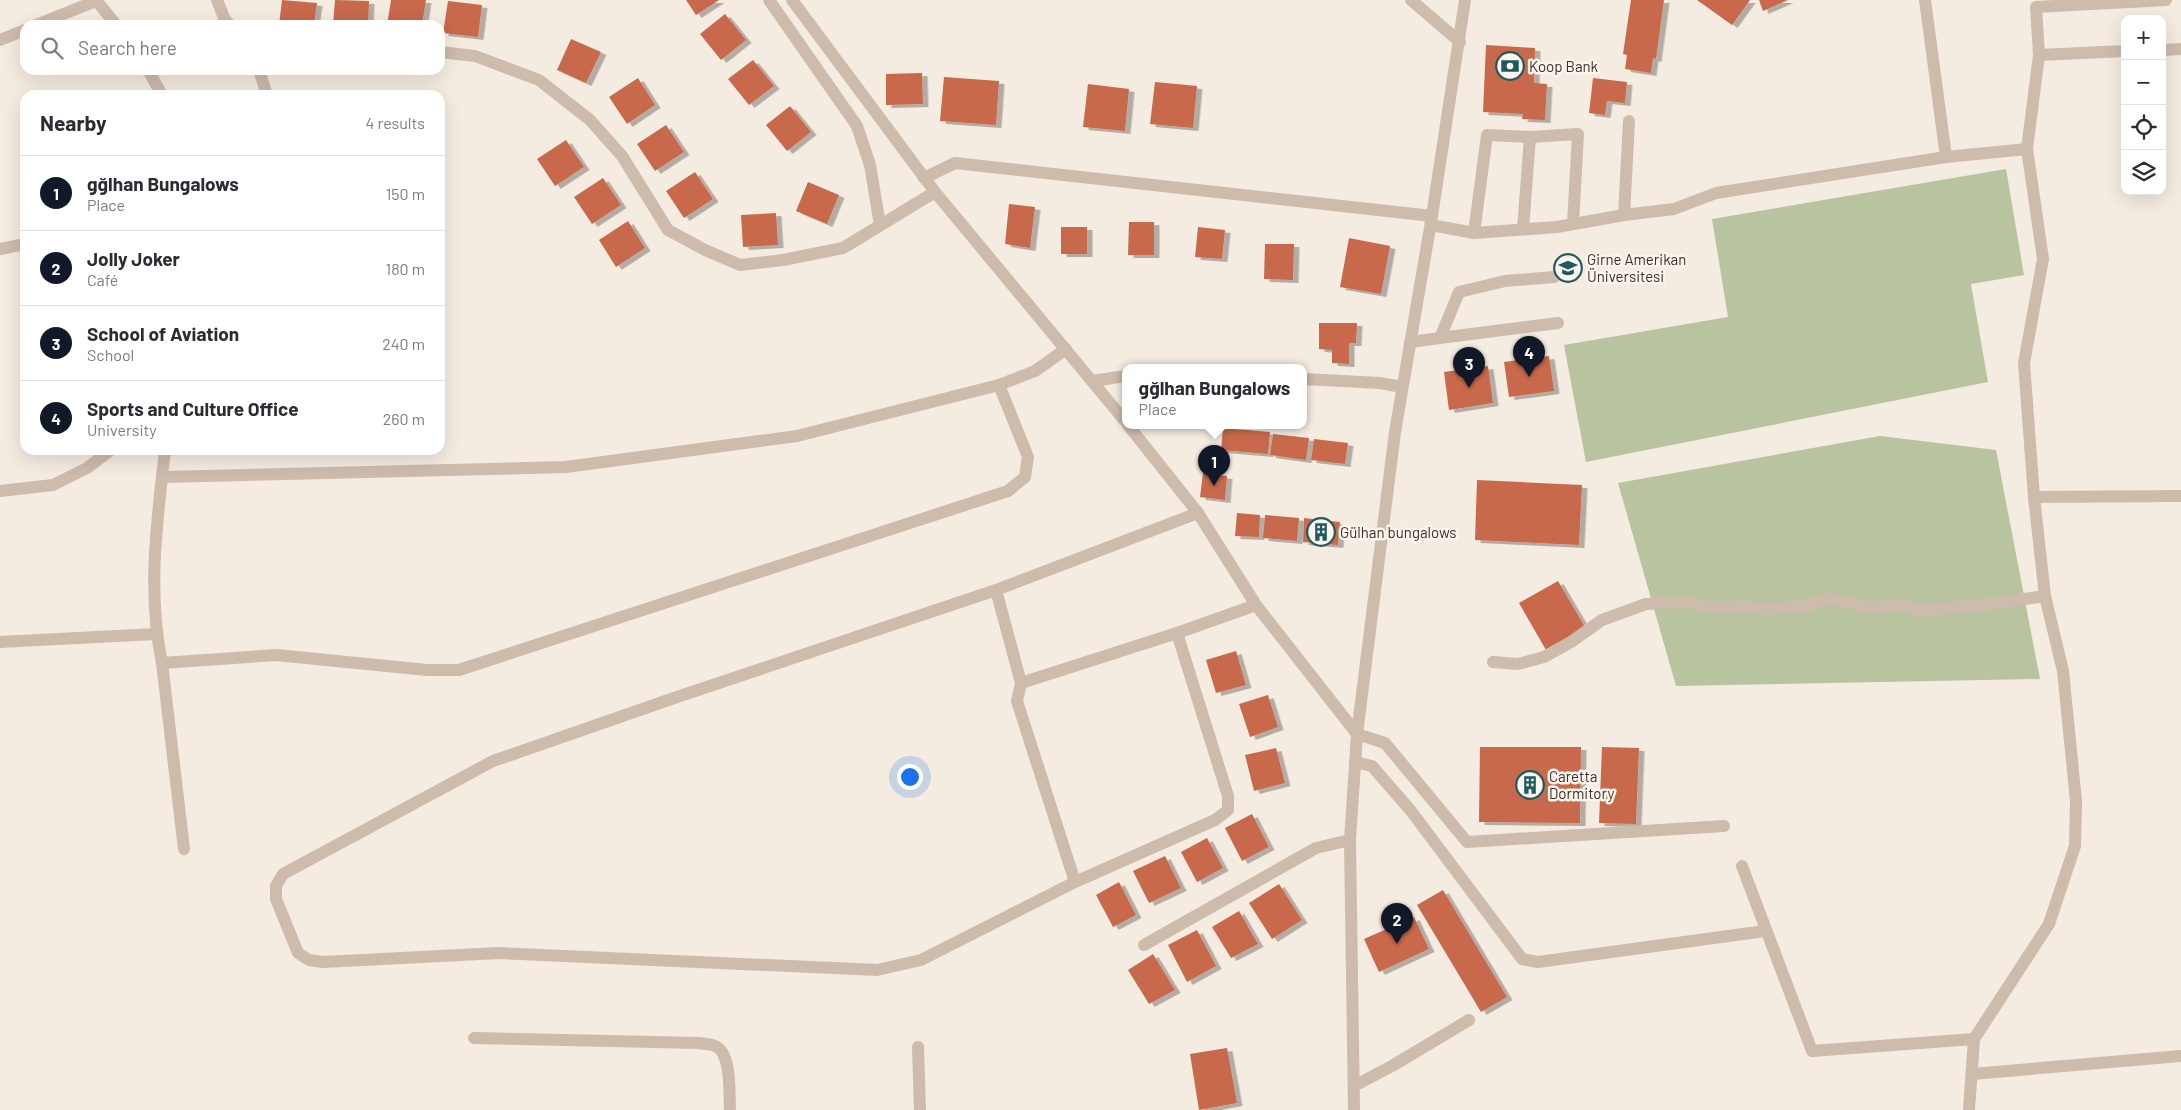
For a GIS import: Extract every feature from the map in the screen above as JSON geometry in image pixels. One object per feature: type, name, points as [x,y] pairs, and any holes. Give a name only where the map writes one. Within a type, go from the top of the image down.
[{"type":"street","points":[[48,20],[96,0],[112,20]]},
{"type":"street","points":[[217,0],[225,20]]},
{"type":"street","points":[[769,0],[857,126],[870,165],[880,225]]},
{"type":"street","points":[[792,0],[935,192],[1122,417]]},
{"type":"street","points":[[1411,0],[1460,42]]},
{"type":"street","points":[[1354,1110],[1350,840],[1357,734],[1402,387],[1431,221],[1466,0]]},
{"type":"street","points":[[1925,0],[1946,157]]},
{"type":"street","points":[[1969,1110],[1974,1039],[2049,924],[2075,846],[2076,801],[2063,671],[2045,596],[2034,497],[2024,363],[2043,258],[2027,149],[2039,55],[2036,7],[2166,0]]},
{"type":"street","points":[[0,40],[20,32]]},
{"type":"street","points":[[2166,50],[2181,49]]},
{"type":"street","points":[[2039,55],[2121,51]]},
{"type":"street","points":[[445,53],[475,56],[539,80],[590,120],[622,156],[668,230],[740,265],[783,260],[844,248],[935,192]]},
{"type":"street","points":[[151,75],[159,90]]},
{"type":"street","points":[[261,75],[266,90]]},
{"type":"street","points":[[1624,215],[1629,121]]},
{"type":"street","points":[[1474,233],[1487,135],[1530,137],[1578,134],[1573,224]]},
{"type":"street","points":[[1523,229],[1530,137]]},
{"type":"street","points":[[924,178],[954,163],[1431,221],[1474,233],[1573,224],[1674,209],[1716,193],[1946,157],[2027,149]]},
{"type":"street","points":[[0,249],[20,245]]},
{"type":"street","points":[[1440,338],[1459,292],[1505,281],[1554,277]]},
{"type":"street","points":[[1410,342],[1558,323]]},
{"type":"street","points":[[162,477],[566,467],[797,436],[999,386],[1035,371],[1066,349]]},
{"type":"street","points":[[1093,381],[1122,376]]},
{"type":"street","points":[[1307,379],[1402,387]]},
{"type":"street","points":[[162,663],[276,655],[427,670],[459,670],[1008,491],[1025,477],[1028,457],[999,386]]},
{"type":"street","points":[[1131,429],[1198,513],[1256,605],[1357,734],[1385,743],[1467,842],[1724,826]]},
{"type":"street","points":[[0,491],[53,485],[88,468],[104,455]]},
{"type":"street","points":[[164,455],[154,560],[156,634],[162,663],[184,849]]},
{"type":"street","points":[[2034,497],[2181,496]]},
{"type":"street","points":[[1177,634],[1228,796],[1228,810],[1215,820],[1075,882],[921,960],[878,970],[499,953],[323,962],[309,960],[298,953],[276,899],[276,886],[282,874],[493,761],[996,590],[1198,513]]},
{"type":"street","points":[[996,590],[1021,683],[1017,701],[1075,882]]},
{"type":"street","points":[[1493,662],[1518,664],[1544,657],[1571,642],[1602,620],[1646,604],[1687,602],[1712,608],[1742,606],[1766,609],[1808,606],[1816,601],[1832,599],[1871,608],[1900,604],[1918,610],[1990,604],[2045,596]]},
{"type":"street","points":[[1021,683],[1177,634],[1256,605]]},
{"type":"street","points":[[0,642],[156,634]]},
{"type":"street","points":[[1355,762],[1372,766],[1411,811],[1522,959],[1538,962],[1765,931]]},
{"type":"street","points":[[1144,945],[1316,848],[1350,840]]},
{"type":"street","points":[[1742,866],[1812,1051],[1974,1039]]},
{"type":"street","points":[[1354,1086],[1392,1066],[1469,1020]]},
{"type":"street","points":[[474,1038],[699,1043],[714,1045],[720,1049],[726,1058],[730,1110]]},
{"type":"street","points":[[918,1047],[920,1110]]},
{"type":"street","points":[[1972,1074],[2181,1056]]},
{"type":"green space","points":[[2006,169],[2024,275],[1971,284],[1988,382],[1586,462],[1564,345],[1728,317],[1712,219]]},
{"type":"green space","points":[[1880,436],[1996,450],[2040,679],[1676,686],[1618,483]]},
{"type":"building","points":[[282,0],[317,3],[315,20],[280,20]]},
{"type":"building","points":[[335,0],[369,1],[368,20],[333,20]]},
{"type":"building","points":[[391,0],[426,0],[423,20],[388,20]]},
{"type":"building","points":[[686,0],[719,0],[696,15]]},
{"type":"building","points":[[1631,0],[1664,0],[1656,59],[1653,58],[1651,73],[1625,69],[1627,55],[1623,54]]},
{"type":"building","points":[[1697,0],[1750,0],[1732,25]]},
{"type":"building","points":[[1759,0],[1788,0],[1763,11]]},
{"type":"building","points":[[448,1],[482,5],[478,37],[445,33]]},
{"type":"building","points":[[725,14],[746,40],[721,60],[700,34]]},
{"type":"building","points":[[571,39],[601,52],[586,83],[557,70]]},
{"type":"building","name":"Koop Bank","points":[[1486,45],[1535,48],[1534,83],[1547,84],[1545,120],[1522,119],[1523,114],[1483,112]]},
{"type":"building","points":[[753,60],[774,86],[749,105],[728,79]]},
{"type":"building","points":[[922,73],[923,104],[886,105],[886,74]]},
{"type":"building","points":[[944,77],[999,81],[996,125],[940,121]]},
{"type":"building","points":[[638,78],[655,105],[627,124],[609,97]]},
{"type":"building","points":[[1593,78],[1627,82],[1625,103],[1607,101],[1605,115],[1589,113]]},
{"type":"building","points":[[1155,82],[1197,86],[1193,128],[1150,124]]},
{"type":"building","points":[[1088,84],[1129,89],[1125,131],[1083,127]]},
{"type":"building","points":[[790,106],[811,132],[787,151],[766,125]]},
{"type":"building","points":[[666,125],[684,152],[655,171],[637,144]]},
{"type":"building","points":[[566,140],[584,167],[555,186],[537,159]]},
{"type":"building","points":[[695,172],[713,199],[684,218],[666,191]]},
{"type":"building","points":[[603,178],[621,205],[592,224],[574,197]]},
{"type":"building","points":[[808,182],[839,195],[827,224],[796,211]]},
{"type":"building","points":[[1009,204],[1035,207],[1030,248],[1005,244]]},
{"type":"building","points":[[776,213],[778,245],[743,247],[741,215]]},
{"type":"building","points":[[628,221],[645,248],[616,267],[599,240]]},
{"type":"building","points":[[1129,222],[1154,222],[1154,255],[1128,255]]},
{"type":"building","points":[[1061,227],[1087,227],[1087,254],[1061,254]]},
{"type":"building","points":[[1198,227],[1225,230],[1222,259],[1195,257]]},
{"type":"building","points":[[1349,238],[1390,246],[1381,294],[1340,287]]},
{"type":"building","points":[[1265,244],[1294,244],[1293,280],[1264,279]]},
{"type":"building","points":[[1319,323],[1357,323],[1356,343],[1349,343],[1349,364],[1332,363],[1332,350],[1319,349]]},
{"type":"building","points":[[1549,356],[1554,391],[1509,397],[1504,362]]},
{"type":"building","points":[[1488,366],[1493,403],[1449,410],[1444,372]]},
{"type":"building","points":[[1223,429],[1270,432],[1268,454],[1221,450]]},
{"type":"building","points":[[1273,434],[1309,438],[1306,460],[1270,455]]},
{"type":"building","points":[[1314,439],[1348,443],[1345,464],[1311,460]]},
{"type":"building","points":[[1203,473],[1227,476],[1225,500],[1200,497]]},
{"type":"building","points":[[1477,480],[1582,485],[1579,545],[1475,540]]},
{"type":"building","points":[[1237,513],[1260,515],[1259,537],[1235,536]]},
{"type":"building","points":[[1265,515],[1299,518],[1297,541],[1263,538]]},
{"type":"building","name":"Gülhan bungalows","points":[[1304,518],[1340,522],[1338,545],[1303,542]]},
{"type":"building","points":[[1558,581],[1585,627],[1546,650],[1519,603]]},
{"type":"building","points":[[1236,651],[1246,685],[1216,693],[1206,660]]},
{"type":"building","points":[[1268,695],[1278,727],[1250,737],[1239,704]]},
{"type":"building","name":"Caretta Dormitory","points":[[1480,747],[1581,747],[1580,823],[1479,822]]},
{"type":"building","points":[[1602,747],[1639,748],[1636,824],[1599,823]]},
{"type":"building","points":[[1276,748],[1285,783],[1254,791],[1245,755]]},
{"type":"building","points":[[1252,814],[1269,847],[1242,861],[1225,828]]},
{"type":"building","points":[[1207,838],[1223,868],[1197,882],[1181,852]]},
{"type":"building","points":[[1165,856],[1181,888],[1149,903],[1133,871]]},
{"type":"building","points":[[1119,882],[1136,915],[1113,927],[1096,895]]},
{"type":"building","points":[[1279,884],[1302,920],[1272,939],[1249,903]]},
{"type":"building","points":[[1443,890],[1507,997],[1481,1012],[1417,905]]},
{"type":"building","points":[[1239,911],[1258,944],[1231,958],[1212,927]]},
{"type":"building","points":[[1414,917],[1429,949],[1379,972],[1364,939]]},
{"type":"building","points":[[1197,930],[1216,966],[1187,982],[1168,945]]},
{"type":"building","points":[[1153,954],[1175,990],[1149,1004],[1128,970]]},
{"type":"building","points":[[1227,1048],[1237,1103],[1199,1110],[1190,1054]]},
{"type":"place","name":"Koop Bank","points":[[1510,66]]},
{"type":"place","name":"Girne Amerikan Üniversitesi","points":[[1568,268]]},
{"type":"place","name":"Sports and Culture Office","points":[[1529,377]]},
{"type":"place","name":"School of Aviation","points":[[1469,388]]},
{"type":"place","name":"gğlhan Bungalows","points":[[1214,486]]},
{"type":"place","name":"Gülhan bungalows","points":[[1321,532]]},
{"type":"place","name":"Caretta Dormitory","points":[[1530,785]]},
{"type":"place","name":"Jolly Joker","points":[[1397,944]]}]
